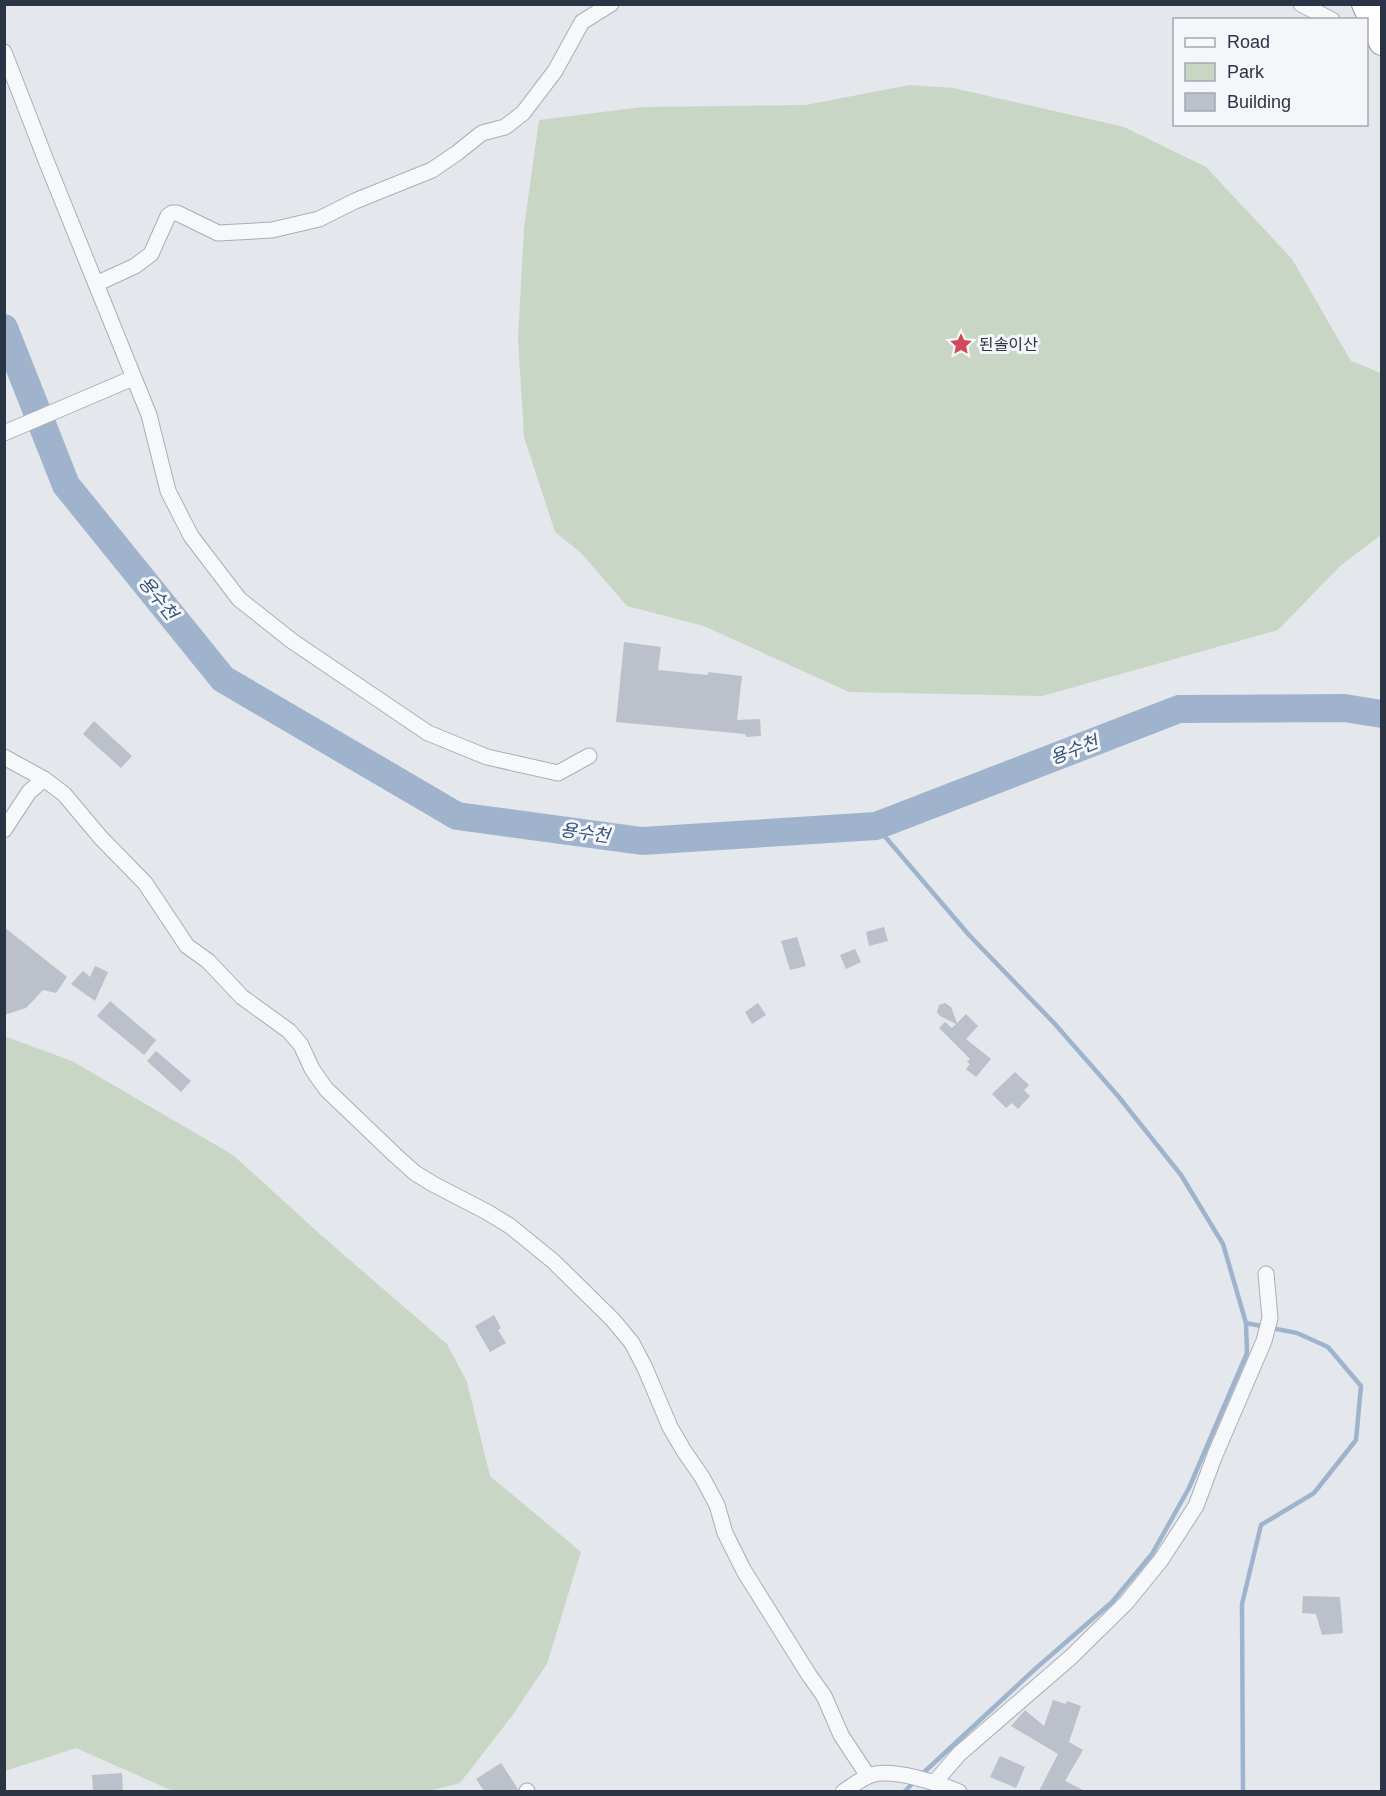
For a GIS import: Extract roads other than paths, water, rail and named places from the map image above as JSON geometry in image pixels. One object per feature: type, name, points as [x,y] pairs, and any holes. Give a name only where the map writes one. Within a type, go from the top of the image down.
[{"type":"highway","points":[[1365,4],[1382,42]]},
{"type":"street","points":[[96,284],[135,266],[151,254],[168,216],[172,213],[177,213],[218,233],[272,230],[319,219],[355,201],[432,170],[482,133],[505,127],[523,113],[555,71],[582,22],[611,4]]},
{"type":"street","points":[[1301,4],[1328,18]]},
{"type":"street","points":[[4,52],[149,415],[168,491],[191,536],[239,599],[292,641],[428,733],[487,756],[558,773],[589,756]]},
{"type":"street","points":[[4,434],[133,378]]},
{"type":"street","points":[[4,757],[44,779],[64,794],[101,838],[145,883],[187,945],[208,961],[242,997],[289,1031],[301,1045],[312,1069],[326,1089],[378,1139],[415,1173],[510,1226],[553,1261],[613,1320],[632,1343],[670,1427],[717,1505],[725,1533],[744,1571],[798,1658],[825,1696],[841,1735],[868,1776]]},
{"type":"street","points":[[4,830],[29,792],[44,779]]},
{"type":"street","points":[[933,1781],[965,1748],[1092,1637],[1126,1603],[1161,1560],[1196,1506],[1215,1455],[1264,1341],[1270,1318],[1266,1274]]},
{"type":"street","points":[[843,1791],[876,1773],[898,1774],[933,1781],[959,1791]]},
{"type":"waterway","name":"용수천","points":[[4,328],[66,485],[223,679],[457,816],[642,841],[876,826],[1179,709],[1344,708],[1382,714]]},
{"type":"waterway","points":[[876,826],[969,935],[1054,1023],[1118,1096],[1181,1175],[1223,1244],[1246,1323],[1297,1333],[1328,1347],[1361,1386],[1356,1440],[1314,1493],[1261,1525],[1242,1604],[1243,1792]]},
{"type":"waterway","points":[[921,1775],[1034,1670],[1112,1602],[1152,1554],[1189,1488],[1247,1353],[1246,1323]]},
{"type":"waterway","points":[[904,1792],[915,1781]]},
{"type":"place","name":"된솔이산","points":[[961,344]]}]
